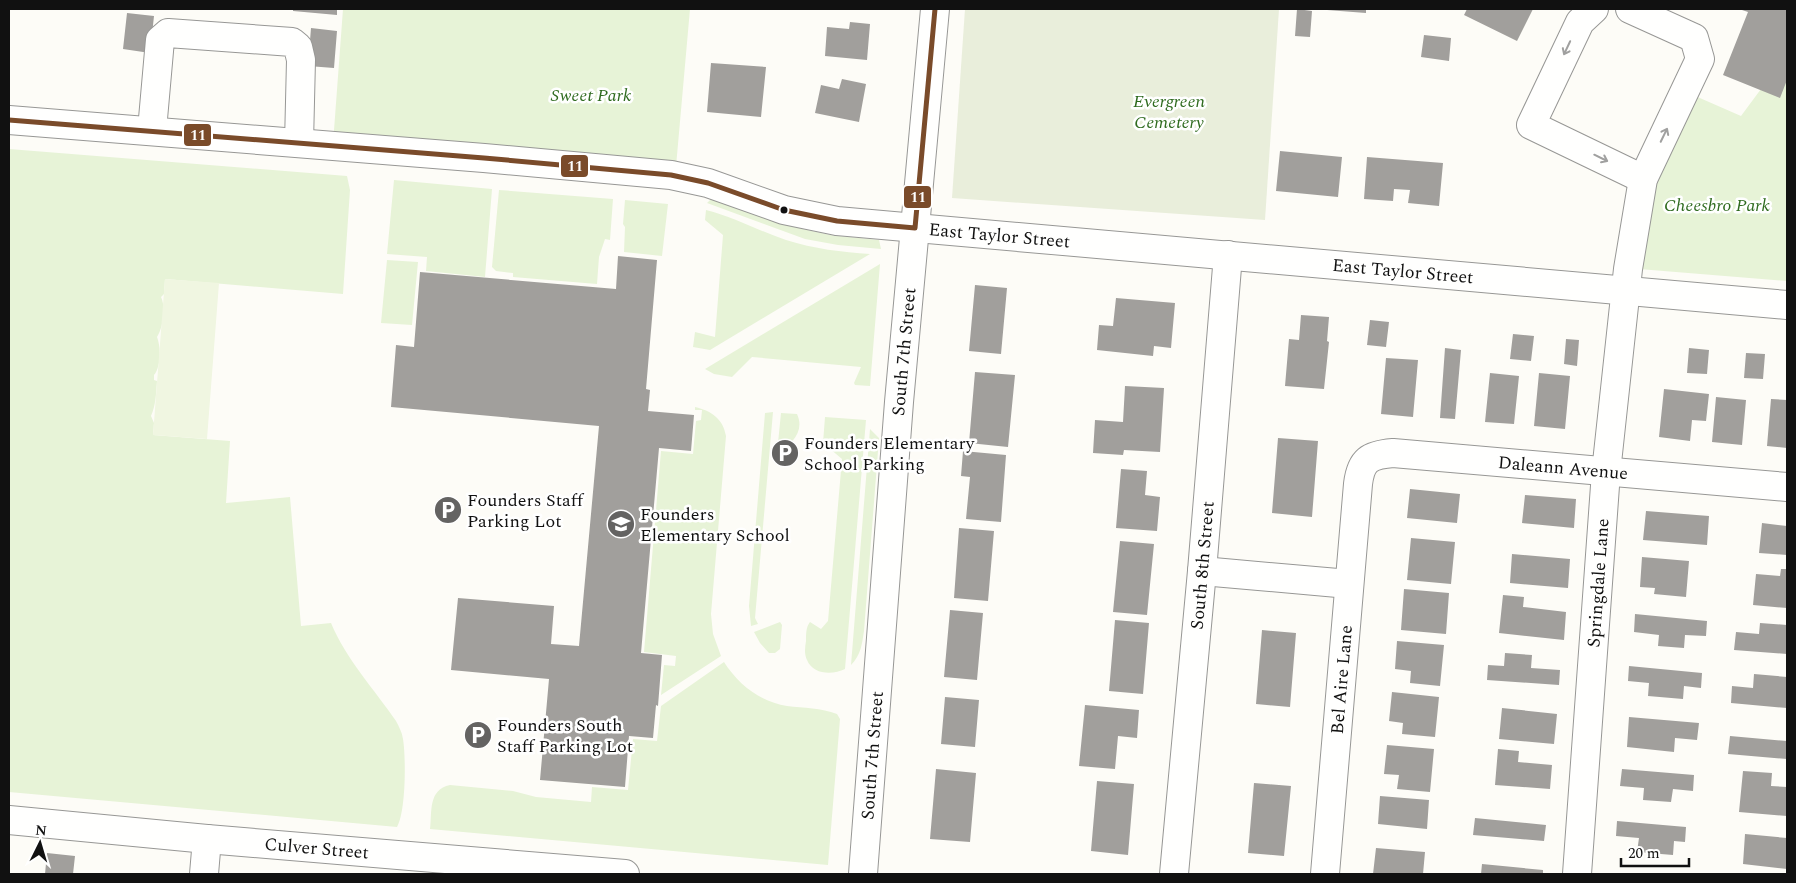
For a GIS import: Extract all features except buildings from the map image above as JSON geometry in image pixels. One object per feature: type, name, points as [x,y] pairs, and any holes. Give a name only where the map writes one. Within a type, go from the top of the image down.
[{"type":"street","name":"South 7th Street","points":[[863,874],[896,441],[935,9]]},
{"type":"street","points":[[1594,9],[1580,22],[1531,125],[1643,178]]},
{"type":"street","name":"Springdale Lane","points":[[1577,874],[1606,472],[1626,290],[1643,178],[1700,60],[1694,38],[1630,9]]},
{"type":"street","points":[[152,130],[160,40],[168,33],[292,42],[298,47],[302,60],[299,143]]},
{"type":"street","name":"East Taylor Street","points":[[9,120],[152,130],[671,176],[708,183],[784,210],[837,222],[1787,304]]},
{"type":"street","name":"South 8th Street","points":[[1174,874],[1202,572],[1228,255]]},
{"type":"street","name":"Daleann Avenue","points":[[1358,484],[1364,462],[1372,456],[1393,453],[1787,487]]},
{"type":"street","name":"Bel Aire Lane","points":[[1326,874],[1358,484]]},
{"type":"street","points":[[1202,572],[1349,584]]},
{"type":"street","name":"Culver Street","points":[[9,820],[208,839],[412,865],[625,874]]},
{"type":"street","points":[[204,874],[208,839]]},
{"type":"green space","name":"Sweet Park","points":[[343,9],[690,9],[674,189],[332,157]]},
{"type":"green space","name":"Evergreen Cemetery","points":[[965,9],[1279,9],[1265,220],[952,198]]},
{"type":"green space","name":"Cheesbro Park","points":[[1787,49],[1787,281],[1639,269],[1650,167],[1693,95],[1741,116],[1778,66]]},
{"type":"green space","points":[[9,149],[347,176],[350,190],[343,294],[165,279],[164,294],[161,297],[163,301],[163,317],[157,337],[160,351],[159,362],[154,375],[154,380],[157,381],[156,394],[151,416],[154,423],[153,435],[230,441],[226,503],[290,497],[301,626],[331,623],[344,649],[396,721],[402,734],[405,758],[404,784],[402,809],[397,827],[9,792]]},
{"type":"green space","points":[[394,180],[492,189],[485,277],[426,271],[427,257],[387,254]]},
{"type":"green space","points":[[499,190],[613,199],[610,240],[605,239],[599,257],[597,284],[513,277],[513,273],[496,271],[492,267]]},
{"type":"green space","points":[[712,198],[803,229],[830,235],[879,240],[881,249],[838,245],[805,239],[707,203]]},
{"type":"green space","points":[[625,200],[668,204],[662,256],[624,252],[625,227],[623,224]]},
{"type":"green space","points":[[706,210],[807,246],[870,254],[710,350],[693,347],[695,332],[715,337],[723,235],[705,220]]},
{"type":"green space","points":[[387,260],[418,262],[412,325],[381,323]]},
{"type":"green space","points":[[880,264],[870,386],[855,385],[854,383],[861,367],[752,357],[732,377],[714,374],[705,369]]},
{"type":"green space","points":[[165,279],[219,283],[207,439],[153,435]]},
{"type":"green space","points":[[695,407],[707,411],[716,417],[725,430],[726,436],[711,614],[713,634],[721,656],[661,695],[664,665],[675,666],[676,656],[644,652],[661,451],[693,454],[696,421],[701,420],[702,410],[695,410]]},
{"type":"green space","points":[[773,412],[755,618],[758,624],[751,626],[749,606],[765,413]]},
{"type":"green space","points":[[781,413],[797,414],[799,426],[796,437],[792,442],[777,453]]},
{"type":"green space","points":[[825,417],[866,420],[845,669],[829,673],[814,669],[805,655],[806,631],[810,622],[821,629],[828,621],[842,459],[823,443]]},
{"type":"green space","points":[[870,429],[879,438],[864,631],[859,653],[851,665]]},
{"type":"green space","points":[[780,622],[782,625],[780,649],[775,653],[769,653],[760,643],[754,632]]},
{"type":"green space","points":[[724,662],[743,685],[768,701],[787,706],[831,712],[837,714],[840,719],[828,865],[430,829],[432,802],[438,791],[450,785],[513,791],[536,797],[591,802],[592,787],[628,790],[633,739],[657,741],[661,706]]},
{"type":"transit line","name":"11","points":[[9,120],[671,175],[708,183],[784,210],[837,221],[915,228],[935,9]]},
{"type":"place","name":"Founders Elementary School Parking","points":[[785,453]]},
{"type":"place","name":"Founders Staff Parking Lot","points":[[448,510]]},
{"type":"place","name":"Founders Elementary School","points":[[621,524]]},
{"type":"place","name":"Founders South Staff Parking Lot","points":[[478,735]]}]
